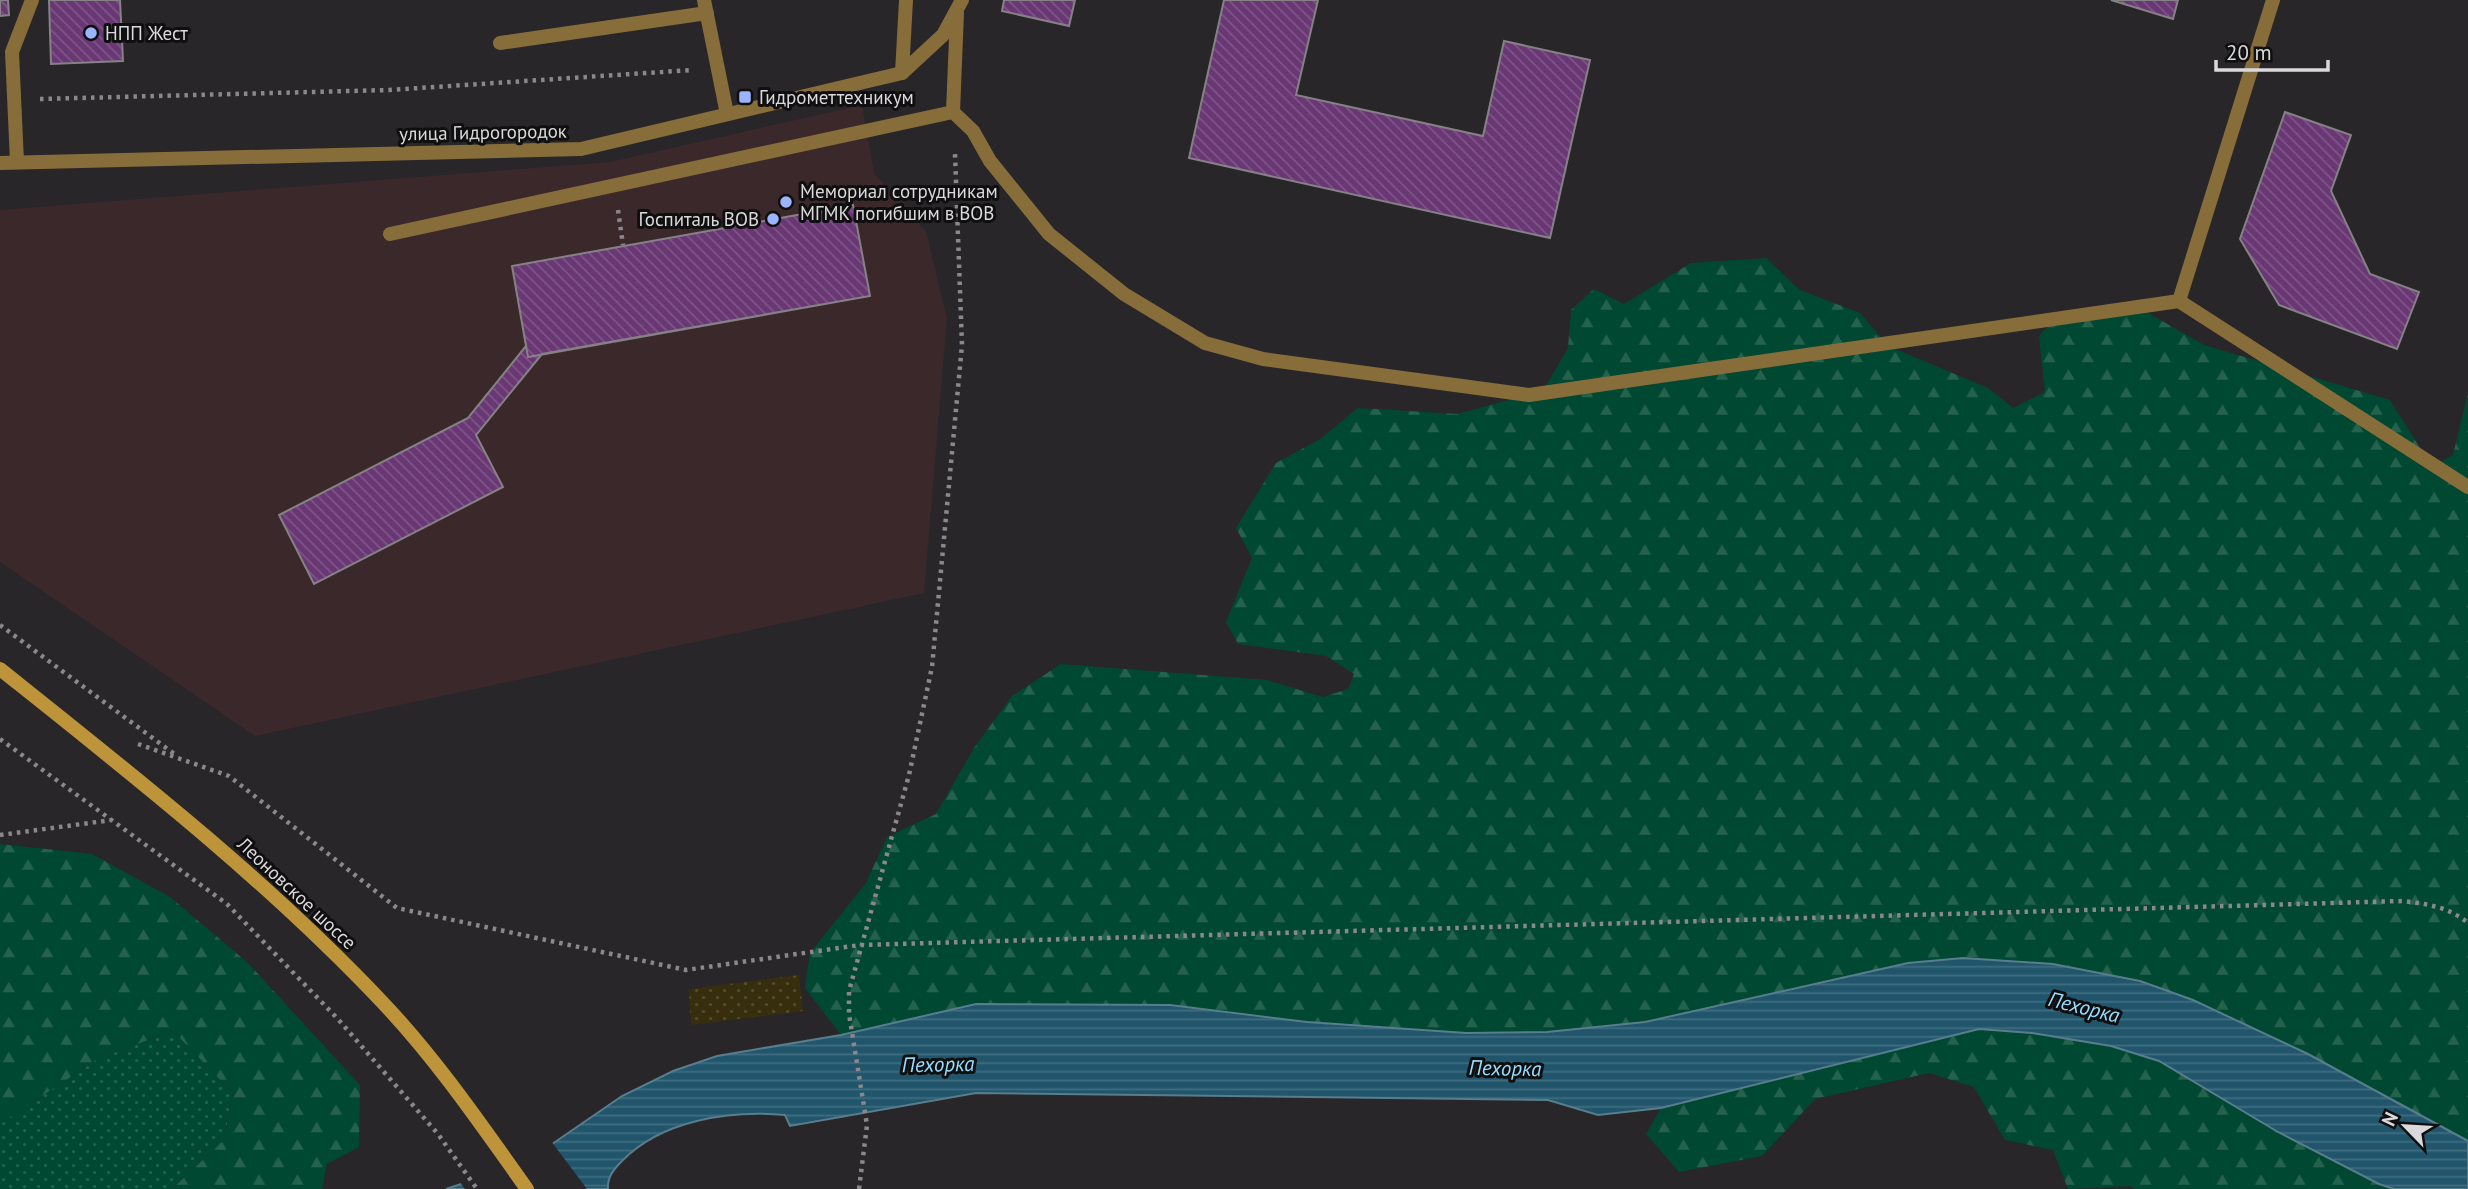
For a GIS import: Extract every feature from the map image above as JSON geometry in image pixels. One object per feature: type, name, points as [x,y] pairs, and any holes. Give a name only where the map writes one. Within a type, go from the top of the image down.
[{"type":"main road","name":"Леоновское шоссе","points":[[0,669],[154,791],[282,900],[386,1006],[471,1110],[526,1188]]},
{"type":"street","points":[[17,162],[12,52],[32,0]]},
{"type":"street","points":[[902,73],[906,0]]},
{"type":"street","points":[[2179,301],[2273,0]]},
{"type":"street","points":[[500,43],[706,6],[727,114]]},
{"type":"street","points":[[953,112],[960,6]]},
{"type":"street","name":"улица Гидрогородок","points":[[0,163],[581,149],[902,73],[943,35],[960,6]]},
{"type":"street","points":[[953,112],[973,131],[990,161],[1049,234],[1124,294],[1205,343],[1263,359],[1529,395],[2179,301],[2468,487]]},
{"type":"street","points":[[390,234],[953,112]]},
{"type":"path","points":[[16,100],[390,90],[718,68]]},
{"type":"path","points":[[859,1189],[867,1125],[849,1014],[849,991],[909,775],[932,667],[962,345],[953,112]]},
{"type":"path","points":[[0,625],[181,759]]},
{"type":"path","points":[[0,739],[227,905],[337,1018],[438,1134],[477,1189]]},
{"type":"path","points":[[132,741],[229,776],[397,908],[686,970],[860,945],[2403,901],[2432,904],[2458,914],[2468,923]]},
{"type":"path","points":[[0,835],[113,820]]},
{"type":"shaded area","points":[[862,105],[874,173],[926,231],[947,319],[924,593],[255,736],[0,562],[0,210],[610,162]]},
{"type":"green space","points":[[1766,258],[1800,290],[1860,313],[1888,346],[1988,388],[2013,408],[2045,392],[2039,336],[2056,318],[2136,306],[2204,345],[2390,400],[2432,467],[2453,455],[2468,393],[2468,1141],[2308,1054],[2193,1000],[2140,981],[1547,1032],[1466,1033],[1307,1022],[1170,1005],[976,1004],[841,1035],[805,988],[810,953],[866,883],[887,837],[936,814],[974,748],[1012,696],[1061,664],[1267,680],[1323,697],[1348,689],[1354,674],[1326,656],[1238,644],[1226,622],[1252,558],[1236,528],[1276,463],[1320,439],[1358,408],[1457,414],[1543,391],[1568,348],[1571,310],[1594,289],[1624,304],[1691,263]]},
{"type":"green space","points":[[0,844],[92,854],[170,897],[248,963],[360,1085],[359,1147],[327,1164],[322,1189],[172,1189],[224,1140],[233,1093],[173,1031],[99,1058],[0,1124]]},
{"type":"green space","points":[[1979,1029],[2032,1033],[2111,1046],[2159,1061],[2278,1132],[2394,1189],[2134,1189],[2130,1186],[2068,1189],[2053,1150],[2005,1140],[1974,1087],[1929,1073],[1815,1099],[1762,1156],[1679,1172],[1646,1134],[1661,1108]]},
{"type":"green space","points":[[173,1031],[233,1093],[224,1140],[172,1189],[0,1189],[0,1124],[99,1058]]},
{"type":"sand","points":[[799,975],[803,1011],[691,1025],[689,989]]},
{"type":"water","name":"Пехорка","points":[[1963,958],[2053,964],[2140,981],[2193,1000],[2308,1054],[2468,1141],[2468,1189],[2394,1189],[2379,1184],[2278,1132],[2159,1061],[2111,1046],[2032,1033],[1979,1029],[1661,1108],[1598,1115],[1548,1100],[976,1093],[790,1126],[785,1115],[742,1114],[698,1121],[677,1127],[638,1147],[614,1170],[608,1189],[446,1189],[503,1170],[539,1153],[622,1096],[673,1071],[717,1056],[841,1035],[976,1004],[1170,1005],[1307,1022],[1466,1033],[1547,1032],[1645,1022],[1908,963]]},
{"type":"pier","points":[[551,1141],[587,1189],[465,1189],[459,1181],[502,1167]]},
{"type":"building","points":[[0,0],[8,0],[9,15],[0,16]]},
{"type":"building","points":[[49,0],[120,0],[123,61],[51,64]]},
{"type":"building","points":[[1004,0],[1075,0],[1069,26],[1002,11]]},
{"type":"building","points":[[1224,0],[1318,0],[1296,95],[1483,136],[1504,41],[1590,60],[1550,238],[1189,158]]},
{"type":"building","points":[[2111,0],[2178,0],[2173,19]]},
{"type":"building","points":[[2285,112],[2351,135],[2331,191],[2370,274],[2419,292],[2397,349],[2279,305],[2240,239]]},
{"type":"building","points":[[853,205],[870,296],[542,354],[476,435],[503,487],[314,584],[279,515],[468,418],[526,346],[512,266]]},
{"type":"building","points":[[853,205],[870,296],[528,357],[512,266]]},
{"type":"place","name":"НПП Жест","points":[[91,33]]},
{"type":"place","name":"Гидрометтехникум","points":[[745,97]]},
{"type":"place","name":"Мемориал сотрудникам МГМК погибшим в ВОВ","points":[[786,202]]},
{"type":"place","name":"Госпиталь ВОВ","points":[[773,219]]}]
